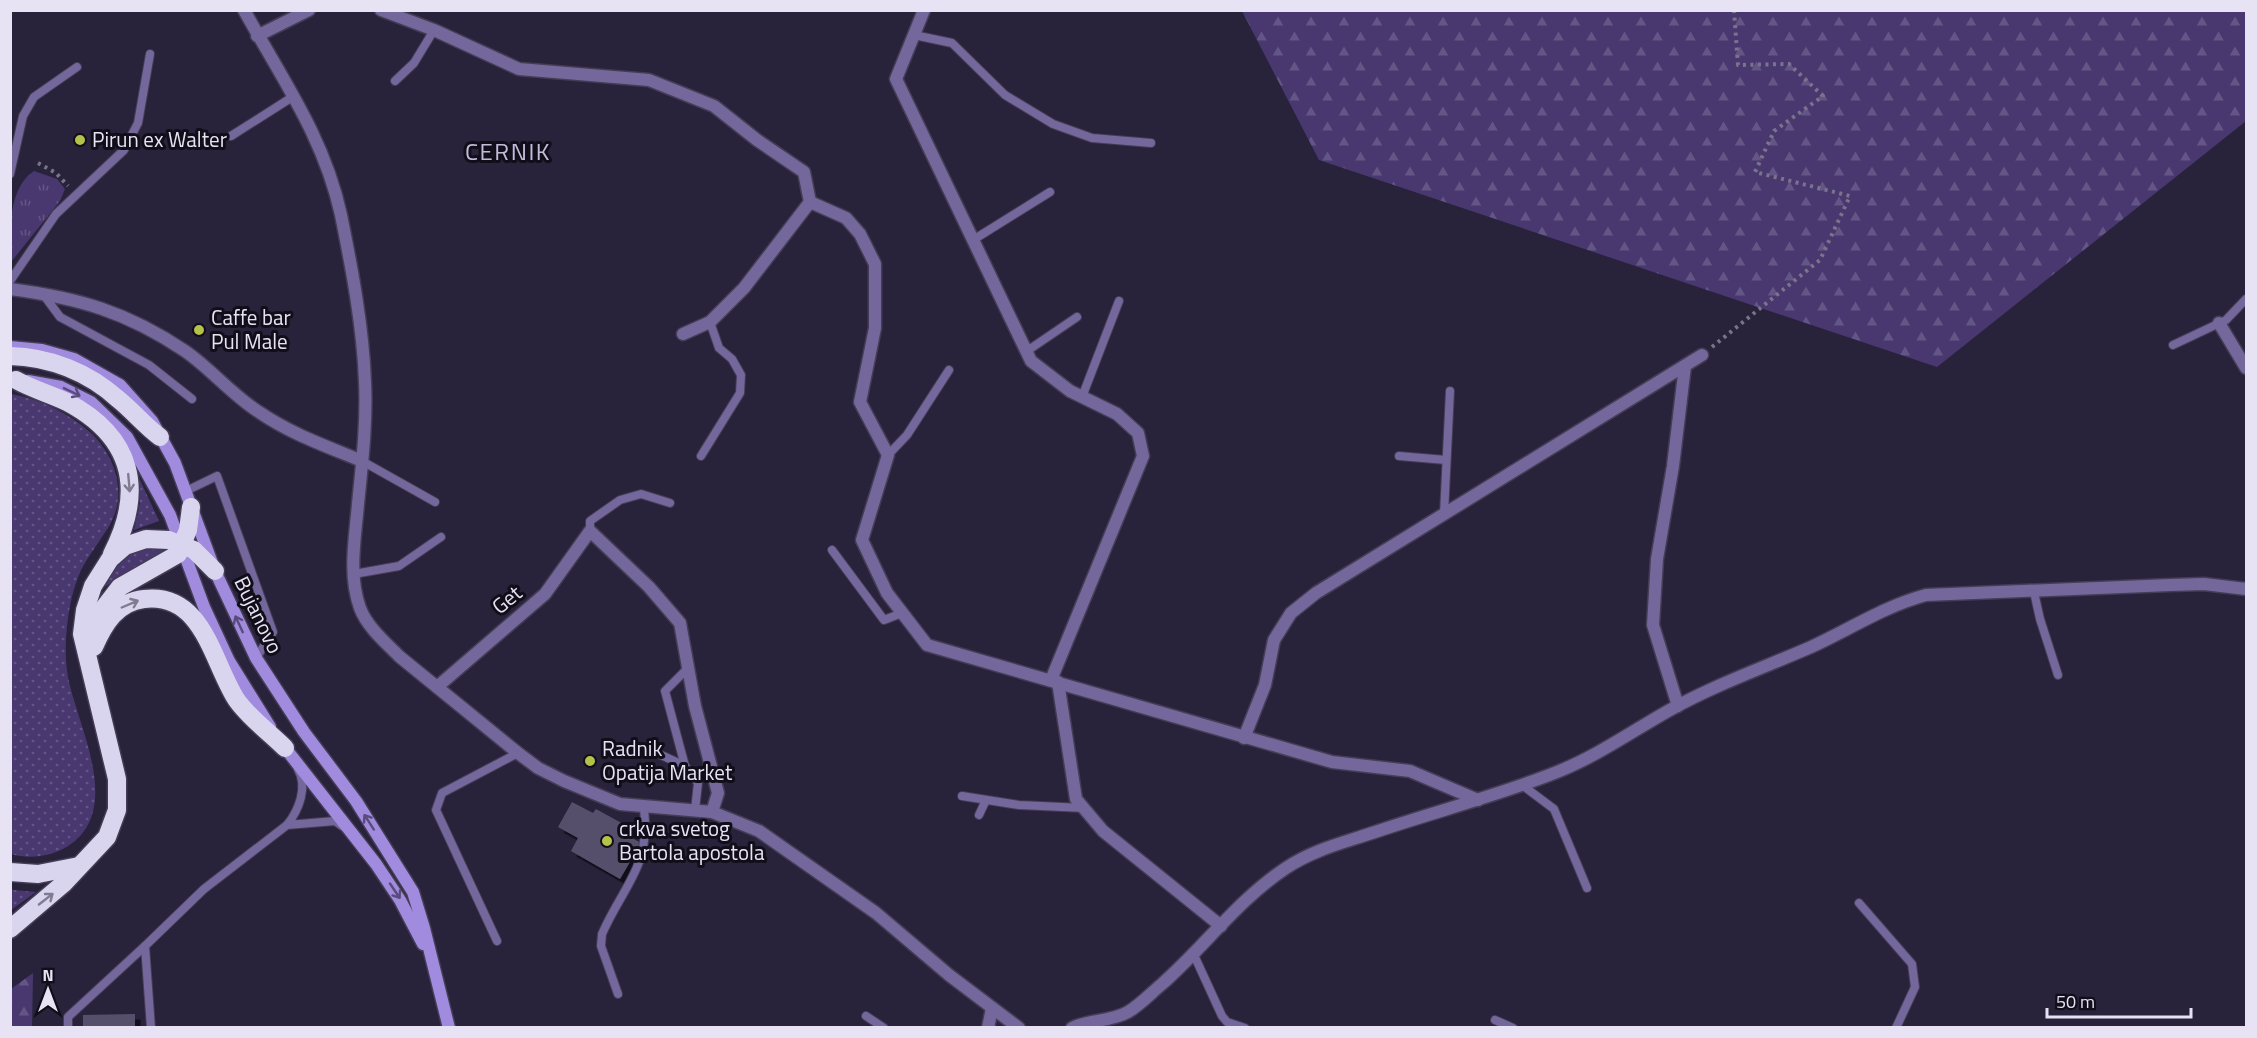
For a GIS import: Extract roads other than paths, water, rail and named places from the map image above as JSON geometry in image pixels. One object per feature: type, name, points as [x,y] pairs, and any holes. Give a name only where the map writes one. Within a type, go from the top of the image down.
[{"type":"highway","points":[[10,356],[43,360],[89,377],[116,396],[160,437]]},
{"type":"highway","points":[[10,929],[57,890],[107,837],[114,819],[118,799],[117,779],[97,703],[82,634],[82,622],[93,586],[126,528],[130,496],[128,472],[119,449],[103,428],[91,417],[65,401],[13,379]]},
{"type":"highway","points":[[97,703],[94,647],[96,622],[113,593],[176,556],[183,545],[189,499]]},
{"type":"highway","points":[[110,559],[125,546],[146,539],[169,540],[198,552],[215,571]]},
{"type":"highway","points":[[94,647],[107,621],[124,605],[146,599],[180,605],[199,624],[236,699],[290,755]]},
{"type":"highway","points":[[10,873],[38,874],[79,866]]},
{"type":"main road","name":"Bujanovo","points":[[10,347],[42,350],[74,359],[108,376],[138,402],[160,437],[189,499],[215,571],[256,658],[304,732],[356,801],[413,892],[449,1028]]},
{"type":"main road","name":"Bujanovo","points":[[13,379],[61,387],[91,402],[119,427],[143,463],[183,545],[204,607],[247,693],[290,755],[400,900],[431,959]]},
{"type":"street","points":[[244,10],[314,133],[330,173],[350,265],[365,381],[362,461],[353,558],[354,574],[361,610],[380,637],[437,687],[538,768],[620,804],[644,808],[712,812],[759,831],[876,913],[1019,1028]]},
{"type":"street","points":[[257,36],[309,10]]},
{"type":"street","points":[[381,10],[434,30],[519,69],[649,80],[714,106],[757,140],[804,172],[810,202],[744,288],[710,322],[683,334]]},
{"type":"street","points":[[924,10],[896,80],[1031,361],[1070,391],[1117,414],[1138,433],[1143,456],[1054,681],[1076,799],[1103,831],[1221,926]]},
{"type":"street","points":[[810,202],[846,218],[860,234],[875,264],[876,328],[860,402],[888,454],[862,540],[887,593],[927,645],[1332,762],[1410,771],[1478,800]]},
{"type":"street","points":[[10,289],[42,293],[95,305],[138,323],[185,352],[265,416],[292,433],[362,461]]},
{"type":"street","points":[[2219,323],[2247,368]]},
{"type":"street","points":[[1244,738],[1265,684],[1274,640],[1291,613],[1316,593],[1702,355]]},
{"type":"street","points":[[1678,706],[1653,625],[1653,606],[1656,559],[1673,466],[1685,366]]},
{"type":"street","points":[[590,531],[649,587],[680,623],[687,669],[718,793],[712,812]]},
{"type":"street","name":"Get","points":[[437,687],[545,594],[590,531]]},
{"type":"street","points":[[1072,1028],[1115,1018],[1128,1012],[1194,955],[1248,897],[1270,880],[1321,848],[1408,819],[1478,800],[1588,759],[1678,706],[1754,669],[1810,647],[1903,601],[1926,595],[2204,584],[2247,589]]},
{"type":"street","points":[[988,1028],[992,1008]]},
{"type":"lane","points":[[395,81],[414,63],[434,30]]},
{"type":"lane","points":[[914,35],[952,43],[1005,95],[1053,123],[1092,138],[1151,143]]},
{"type":"lane","points":[[10,281],[38,237],[72,198],[124,150],[138,123],[150,54]]},
{"type":"lane","points":[[10,174],[23,116],[34,97],[77,67]]},
{"type":"lane","points":[[231,136],[294,96]]},
{"type":"lane","points":[[973,240],[1050,192]]},
{"type":"lane","points":[[42,293],[60,317],[149,365],[192,399]]},
{"type":"lane","points":[[2173,345],[2226,320],[2247,299]]},
{"type":"lane","points":[[1082,396],[1119,301]]},
{"type":"lane","points":[[1027,351],[1077,317]]},
{"type":"lane","points":[[701,456],[740,393],[741,384],[741,375],[732,358],[719,348],[710,322]]},
{"type":"lane","points":[[888,454],[907,435],[949,370]]},
{"type":"lane","points":[[1444,514],[1450,391]]},
{"type":"lane","points":[[1399,456],[1446,460]]},
{"type":"lane","points":[[362,461],[435,502]]},
{"type":"lane","points":[[189,499],[218,476],[273,632],[256,658]]},
{"type":"lane","points":[[590,531],[590,521],[620,500],[641,494],[670,503]]},
{"type":"lane","points":[[354,574],[399,566],[441,537]]},
{"type":"lane","points":[[832,550],[884,620],[903,613]]},
{"type":"lane","points":[[2034,592],[2058,675]]},
{"type":"lane","points":[[687,669],[664,691],[685,766],[698,783],[695,810]]},
{"type":"lane","points":[[648,749],[685,766]]},
{"type":"lane","points":[[496,941],[436,810],[442,793],[518,753]]},
{"type":"lane","points":[[68,1028],[68,1017],[204,889],[287,825],[296,813],[301,798],[301,775],[290,755]]},
{"type":"lane","points":[[1522,785],[1554,809],[1587,888]]},
{"type":"lane","points":[[962,795],[1019,805],[1083,808]]},
{"type":"lane","points":[[979,815],[986,800]]},
{"type":"lane","points":[[618,994],[601,946],[602,934],[642,859],[646,832],[644,808]]},
{"type":"lane","points":[[287,825],[335,821],[355,838]]},
{"type":"lane","points":[[1859,903],[1912,964],[1915,987],[1896,1028]]},
{"type":"lane","points":[[145,946],[151,1028]]},
{"type":"lane","points":[[1194,955],[1222,1016],[1227,1022],[1245,1028]]},
{"type":"lane","points":[[866,1016],[884,1028]]},
{"type":"lane","points":[[1495,1020],[1513,1028]]},
{"type":"place","name":"Pirun ex Walter","points":[[80,140]]},
{"type":"place","name":"Caffe bar Pul Male","points":[[199,330]]},
{"type":"place","name":"Radnik Opatija Market","points":[[590,761]]},
{"type":"place","name":"crkva svetog Bartola apostola","points":[[607,841]]},
{"type":"district","name":"CERNIK","points":[[508,152]]}]
